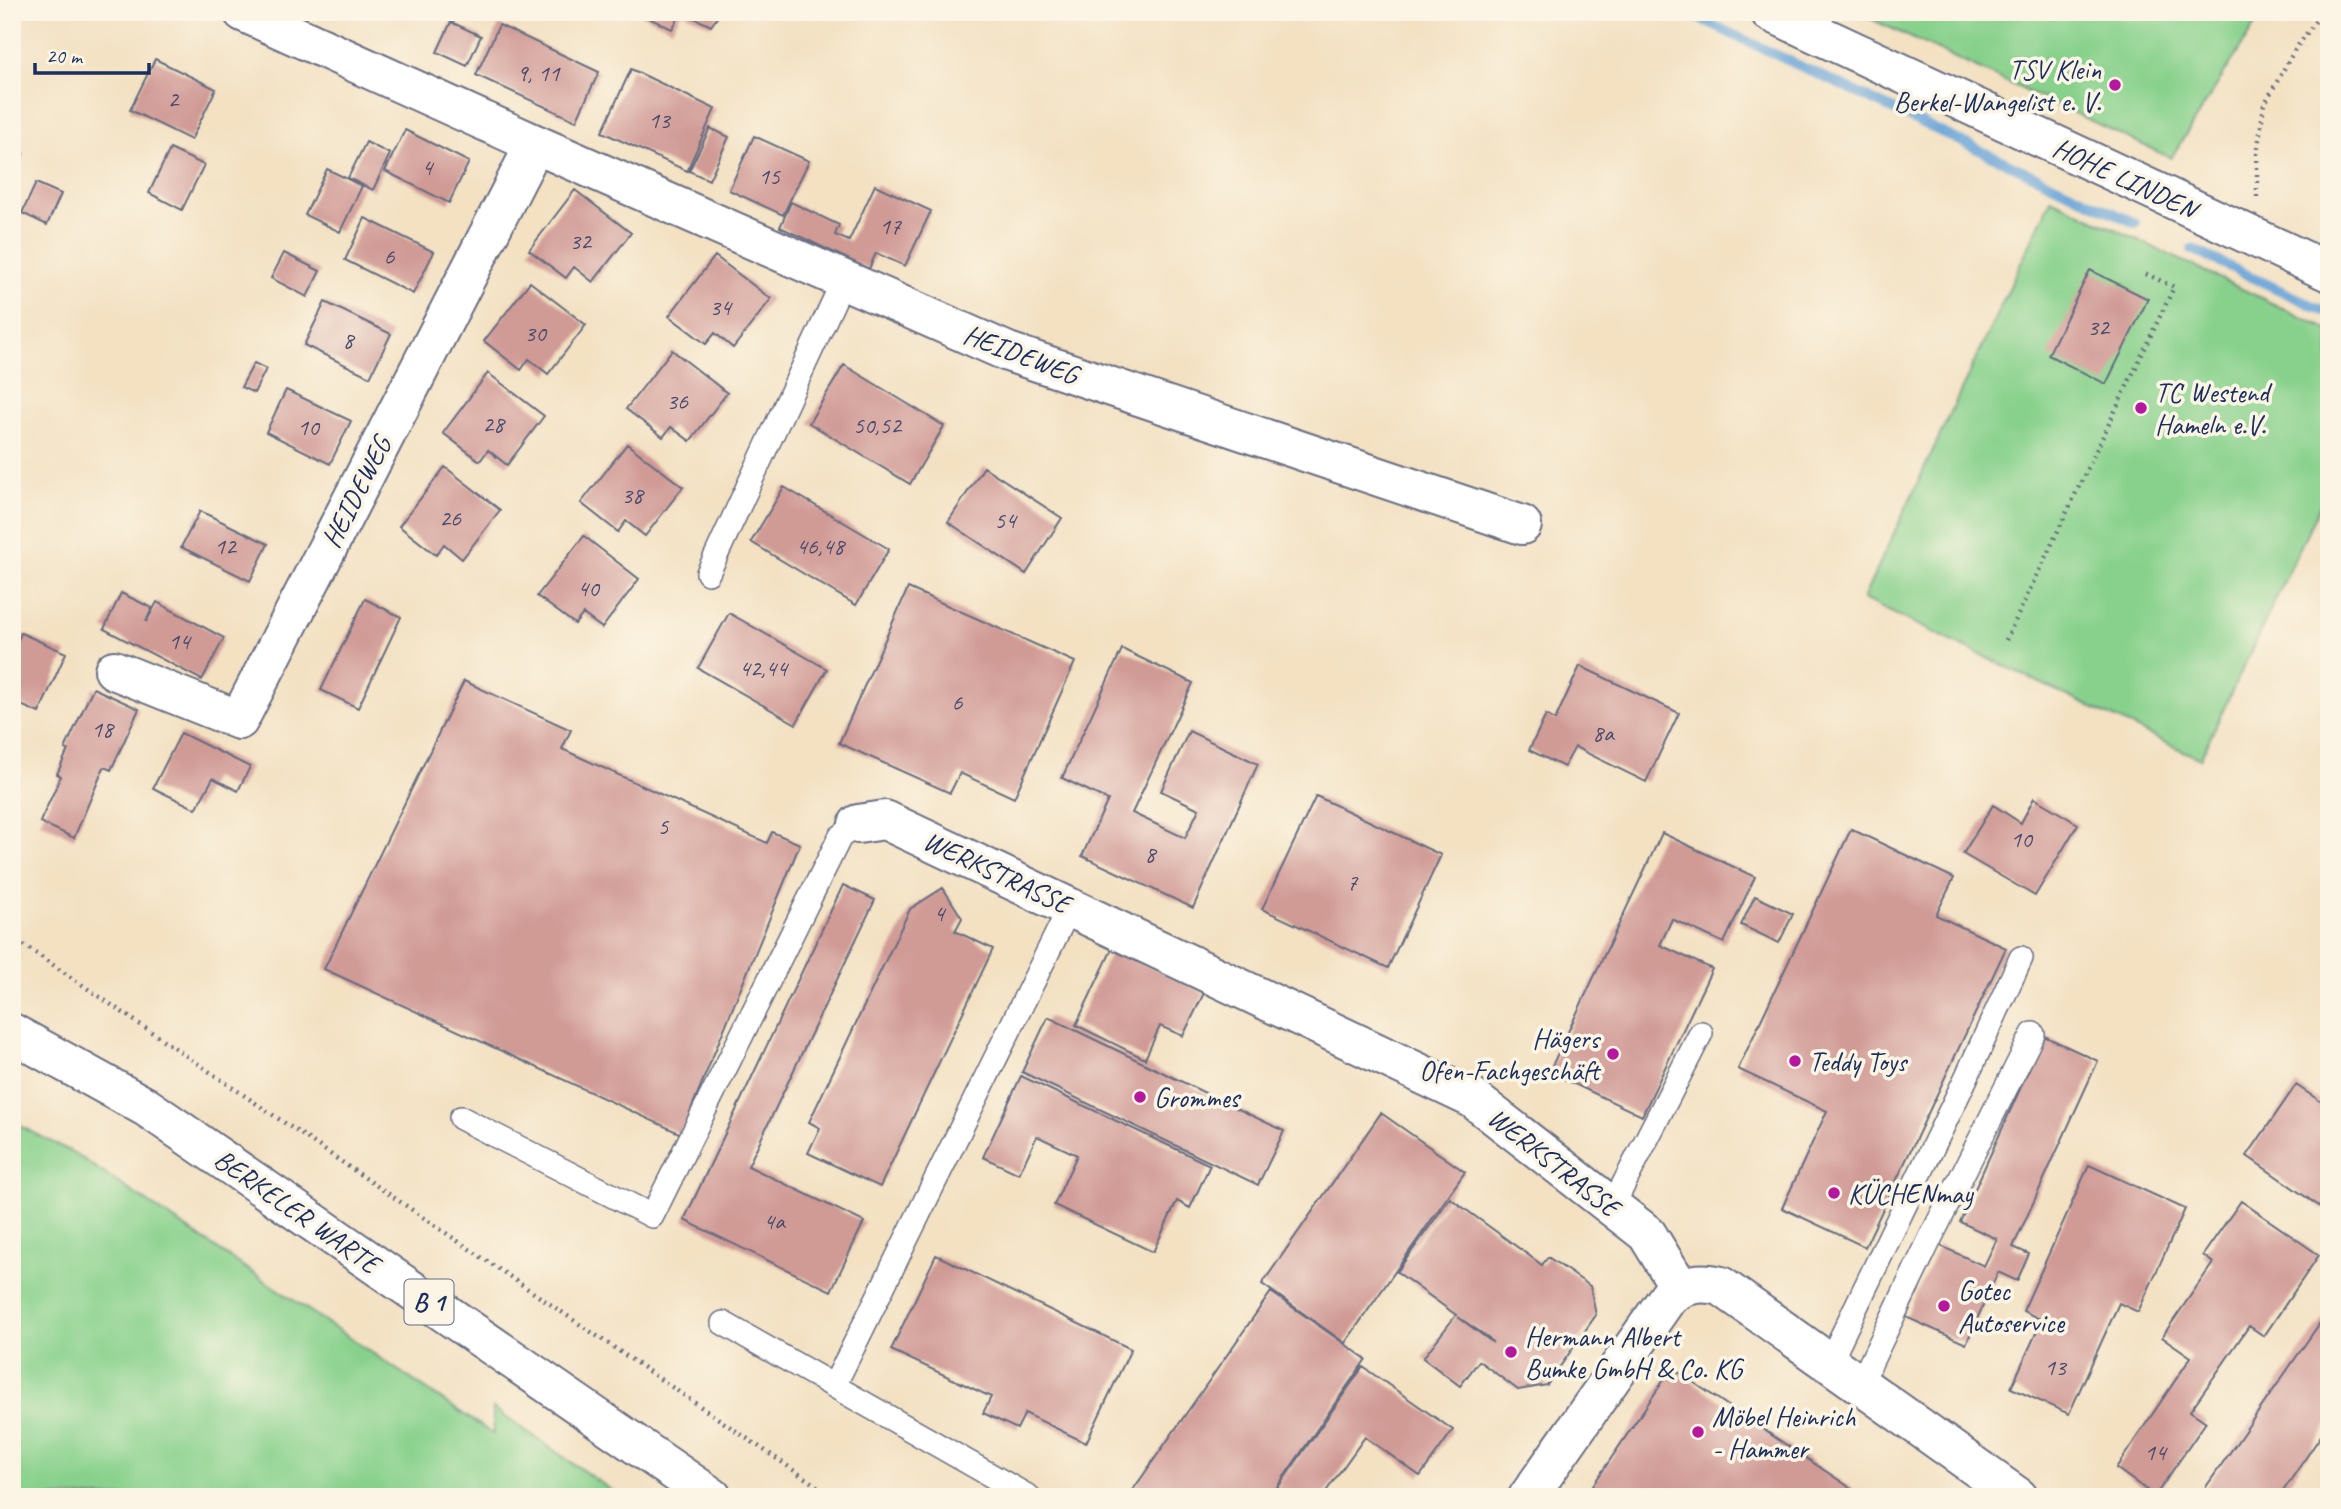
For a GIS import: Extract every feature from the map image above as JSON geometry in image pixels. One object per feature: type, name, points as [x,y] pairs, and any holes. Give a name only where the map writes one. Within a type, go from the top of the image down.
[{"type":"street","name":"HEIDEWEG","points":[[243,12],[1008,352],[1522,525]]},
{"type":"street","name":"HOHE LINDEN","points":[[1769,12],[2329,272]]},
{"type":"street","name":"HEIDEWEG","points":[[114,670],[239,720],[535,144]]},
{"type":"street","name":"WERKSTRASSE","points":[[858,824],[885,820],[1472,1098],[1647,1234],[1680,1287]]},
{"type":"street","name":"BERKELER WARTE","points":[[12,1032],[146,1107],[712,1497]]},
{"type":"street","points":[[1528,1497],[1669,1296],[1680,1287],[1704,1282],[1721,1286],[2018,1497]]},
{"type":"lane","points":[[708,573],[844,279]]},
{"type":"lane","name":"WERKSTRASSE","points":[[461,1118],[652,1216],[841,837],[858,824]]},
{"type":"lane","points":[[834,1386],[1070,906]]},
{"type":"lane","points":[[1829,1363],[2021,958]]},
{"type":"lane","points":[[1612,1207],[1701,1033]]},
{"type":"lane","points":[[1860,1385],[2033,1034]]},
{"type":"lane","points":[[723,1323],[1029,1497]]},
{"type":"path","points":[[2256,239],[2257,154],[2264,105],[2294,51],[2322,12]]},
{"type":"path","points":[[2006,640],[2174,287],[2144,273]]},
{"type":"path","points":[[12,937],[833,1497]]},
{"type":"green space","name":"TSV Klein Berkel-Wangelist e. V.","points":[[1856,12],[2263,12],[2171,158]]},
{"type":"green space","name":"TC Westend Hameln e.V.","points":[[2051,199],[2329,330],[2329,486],[2200,759],[1863,599]]},
{"type":"green space","points":[[12,1122],[74,1153],[493,1434],[493,1408],[621,1497],[12,1497]]},
{"type":"building","points":[[643,12],[682,12],[672,29],[642,15]]},
{"type":"building","points":[[682,12],[721,12],[711,26]]},
{"type":"building","points":[[451,22],[481,36],[467,66],[437,52]]},
{"type":"building","points":[[499,25],[599,72],[576,121],[476,75]]},
{"type":"building","points":[[155,59],[216,89],[191,140],[130,110]]},
{"type":"building","points":[[631,69],[715,109],[687,171],[602,132]]},
{"type":"building","points":[[710,128],[729,137],[709,180],[689,171]]},
{"type":"building","points":[[405,130],[469,162],[449,203],[385,171]]},
{"type":"building","points":[[754,136],[809,161],[783,215],[729,190]]},
{"type":"building","points":[[366,142],[390,154],[373,190],[348,178]]},
{"type":"building","points":[[12,149],[23,154],[15,172],[12,171]]},
{"type":"building","points":[[170,149],[204,165],[182,210],[149,193]]},
{"type":"building","points":[[327,169],[362,186],[340,232],[305,215]]},
{"type":"building","points":[[36,183],[61,194],[47,225],[22,213]]},
{"type":"building","points":[[875,185],[931,211],[905,266],[876,253],[869,269],[780,227],[791,202],[839,225],[835,235],[849,241]]},
{"type":"building","points":[[575,190],[631,233],[593,282],[574,267],[566,278],[529,250]]},
{"type":"building","points":[[365,218],[434,252],[413,294],[345,260]]},
{"type":"building","points":[[284,253],[320,271],[307,297],[271,278]]},
{"type":"building","points":[[715,256],[771,299],[733,348],[715,333],[706,344],[669,316]]},
{"type":"building","points":[[2090,270],[2148,299],[2106,384],[2048,355]]},
{"type":"building","points":[[530,282],[586,325],[548,374],[529,359],[521,370],[484,341]]},
{"type":"building","points":[[325,302],[391,334],[370,377],[304,345]]},
{"type":"building","points":[[672,350],[727,393],[690,441],[671,427],[663,437],[626,409]]},
{"type":"building","points":[[254,363],[266,369],[254,393],[241,387]]},
{"type":"building","points":[[844,365],[944,426],[910,484],[809,423]]},
{"type":"building","points":[[488,373],[544,416],[507,465],[488,450],[480,461],[443,433]]},
{"type":"building","points":[[286,390],[351,421],[330,464],[266,432]]},
{"type":"building","points":[[627,444],[683,487],[645,536],[626,521],[618,532],[581,503]]},
{"type":"building","points":[[445,467],[500,510],[462,559],[444,544],[436,555],[399,526]]},
{"type":"building","points":[[984,467],[1062,518],[1026,574],[948,522]]},
{"type":"building","points":[[784,487],[889,549],[856,605],[751,542]]},
{"type":"building","points":[[200,511],[268,544],[250,581],[181,547]]},
{"type":"building","points":[[584,536],[639,579],[602,628],[583,614],[575,624],[537,596]]},
{"type":"building","points":[[908,588],[1075,662],[1014,798],[960,773],[950,793],[839,743]]},
{"type":"building","points":[[121,593],[152,608],[146,622],[157,602],[224,638],[202,680],[104,629]]},
{"type":"building","points":[[365,599],[401,617],[358,708],[321,690]]},
{"type":"building","points":[[729,613],[827,669],[796,724],[698,668]]},
{"type":"building","points":[[21,633],[66,653],[39,713],[12,701],[12,653]]},
{"type":"building","points":[[1122,649],[1193,683],[1132,813],[1185,838],[1199,809],[1161,791],[1189,731],[1258,764],[1193,908],[1082,856],[1108,800],[1062,778]]},
{"type":"building","points":[[1580,666],[1679,713],[1646,782],[1575,747],[1564,767],[1529,750],[1546,715],[1555,720]]},
{"type":"building","points":[[464,681],[571,730],[562,749],[767,843],[772,832],[800,844],[681,1134],[324,969]]},
{"type":"building","points":[[93,688],[139,709],[111,770],[104,767],[74,838],[40,822],[61,776],[57,774],[68,750],[65,749]]},
{"type":"building","points":[[181,733],[250,767],[238,791],[213,778],[196,809],[153,788]]},
{"type":"building","points":[[1316,796],[1441,855],[1388,968],[1262,909]]},
{"type":"building","points":[[2034,798],[2078,824],[2035,896],[1963,854],[1993,805],[2021,823]]},
{"type":"building","points":[[1851,829],[1954,878],[1936,915],[2006,948],[1865,1247],[1782,1208],[1827,1111],[1738,1069]]},
{"type":"building","points":[[1662,833],[1755,877],[1724,943],[1672,919],[1660,945],[1712,969],[1642,1116],[1549,1072]]},
{"type":"building","points":[[843,885],[875,900],[748,1166],[864,1222],[831,1291],[684,1220]]},
{"type":"building","points":[[943,888],[962,918],[955,931],[993,949],[880,1187],[808,1153],[820,1128],[809,1122],[910,909]]},
{"type":"building","points":[[1755,896],[1793,914],[1779,943],[1741,925]]},
{"type":"building","points":[[1112,949],[1204,993],[1183,1036],[1160,1026],[1145,1059],[1076,1025]]},
{"type":"building","points":[[1048,1017],[1284,1131],[1258,1185],[1022,1072]]},
{"type":"building","points":[[2044,1036],[2098,1061],[2013,1247],[2029,1254],[2017,1281],[1998,1272],[1966,1344],[1906,1317],[1939,1245],[1984,1266],[1997,1239],[1960,1222]]},
{"type":"building","points":[[1021,1076],[1210,1165],[1190,1208],[1177,1201],[1153,1252],[1054,1205],[1077,1155],[1037,1136],[1019,1174],[983,1157]]},
{"type":"building","points":[[2296,1085],[2329,1107],[2329,1213],[2247,1156]]},
{"type":"building","points":[[1381,1113],[1465,1172],[1345,1343],[1262,1284]]},
{"type":"building","points":[[2089,1165],[2185,1209],[2138,1312],[2119,1303],[2069,1414],[2011,1388],[2042,1320],[2023,1311]]},
{"type":"building","points":[[1450,1198],[1542,1265],[1548,1257],[1590,1286],[1596,1315],[1547,1385],[1518,1390],[1479,1361],[1460,1386],[1423,1358],[1456,1315],[1397,1272]],"holes":[[[1458,1317],[1489,1338],[1493,1343]]]},
{"type":"building","points":[[2241,1201],[2319,1255],[2264,1336],[2249,1326],[2190,1411],[2206,1422],[2155,1496],[2116,1468],[2191,1357],[2162,1337],[2213,1263],[2203,1255]]},
{"type":"building","points":[[936,1255],[1131,1349],[1086,1443],[1025,1413],[1017,1429],[983,1413],[991,1397],[891,1350]]},
{"type":"building","points":[[1271,1292],[1366,1359],[1270,1497],[1128,1497]]},
{"type":"building","points":[[2329,1310],[2329,1424],[2279,1497],[2199,1497]]},
{"type":"building","points":[[1363,1367],[1453,1430],[1420,1476],[1365,1437],[1322,1497],[1271,1497]]},
{"type":"building","name":"Möbel Heinrich - Hammer","points":[[1672,1368],[1864,1497],[1585,1497]]},
{"type":"waterway","points":[[1685,12],[2135,223]]},
{"type":"waterway","points":[[2192,249],[2329,313]]},
{"type":"place","name":"TSV Klein Berkel-Wangelist e. V.","points":[[2115,85]]},
{"type":"place","name":"TC Westend Hameln e.V.","points":[[2141,408]]},
{"type":"place","name":"Hägers Ofen-Fachgeschäft","points":[[1613,1054]]},
{"type":"place","name":"Teddy Toys","points":[[1795,1061]]},
{"type":"place","name":"Grommes","points":[[1140,1097]]},
{"type":"place","name":"KÜCHENmay","points":[[1834,1193]]},
{"type":"place","name":"Gotec Autoservice","points":[[1944,1306]]},
{"type":"place","name":"Hermann Albert Bumke GmbH & Co. KG","points":[[1511,1352]]},
{"type":"place","name":"Möbel Heinrich - Hammer","points":[[1698,1432]]}]
